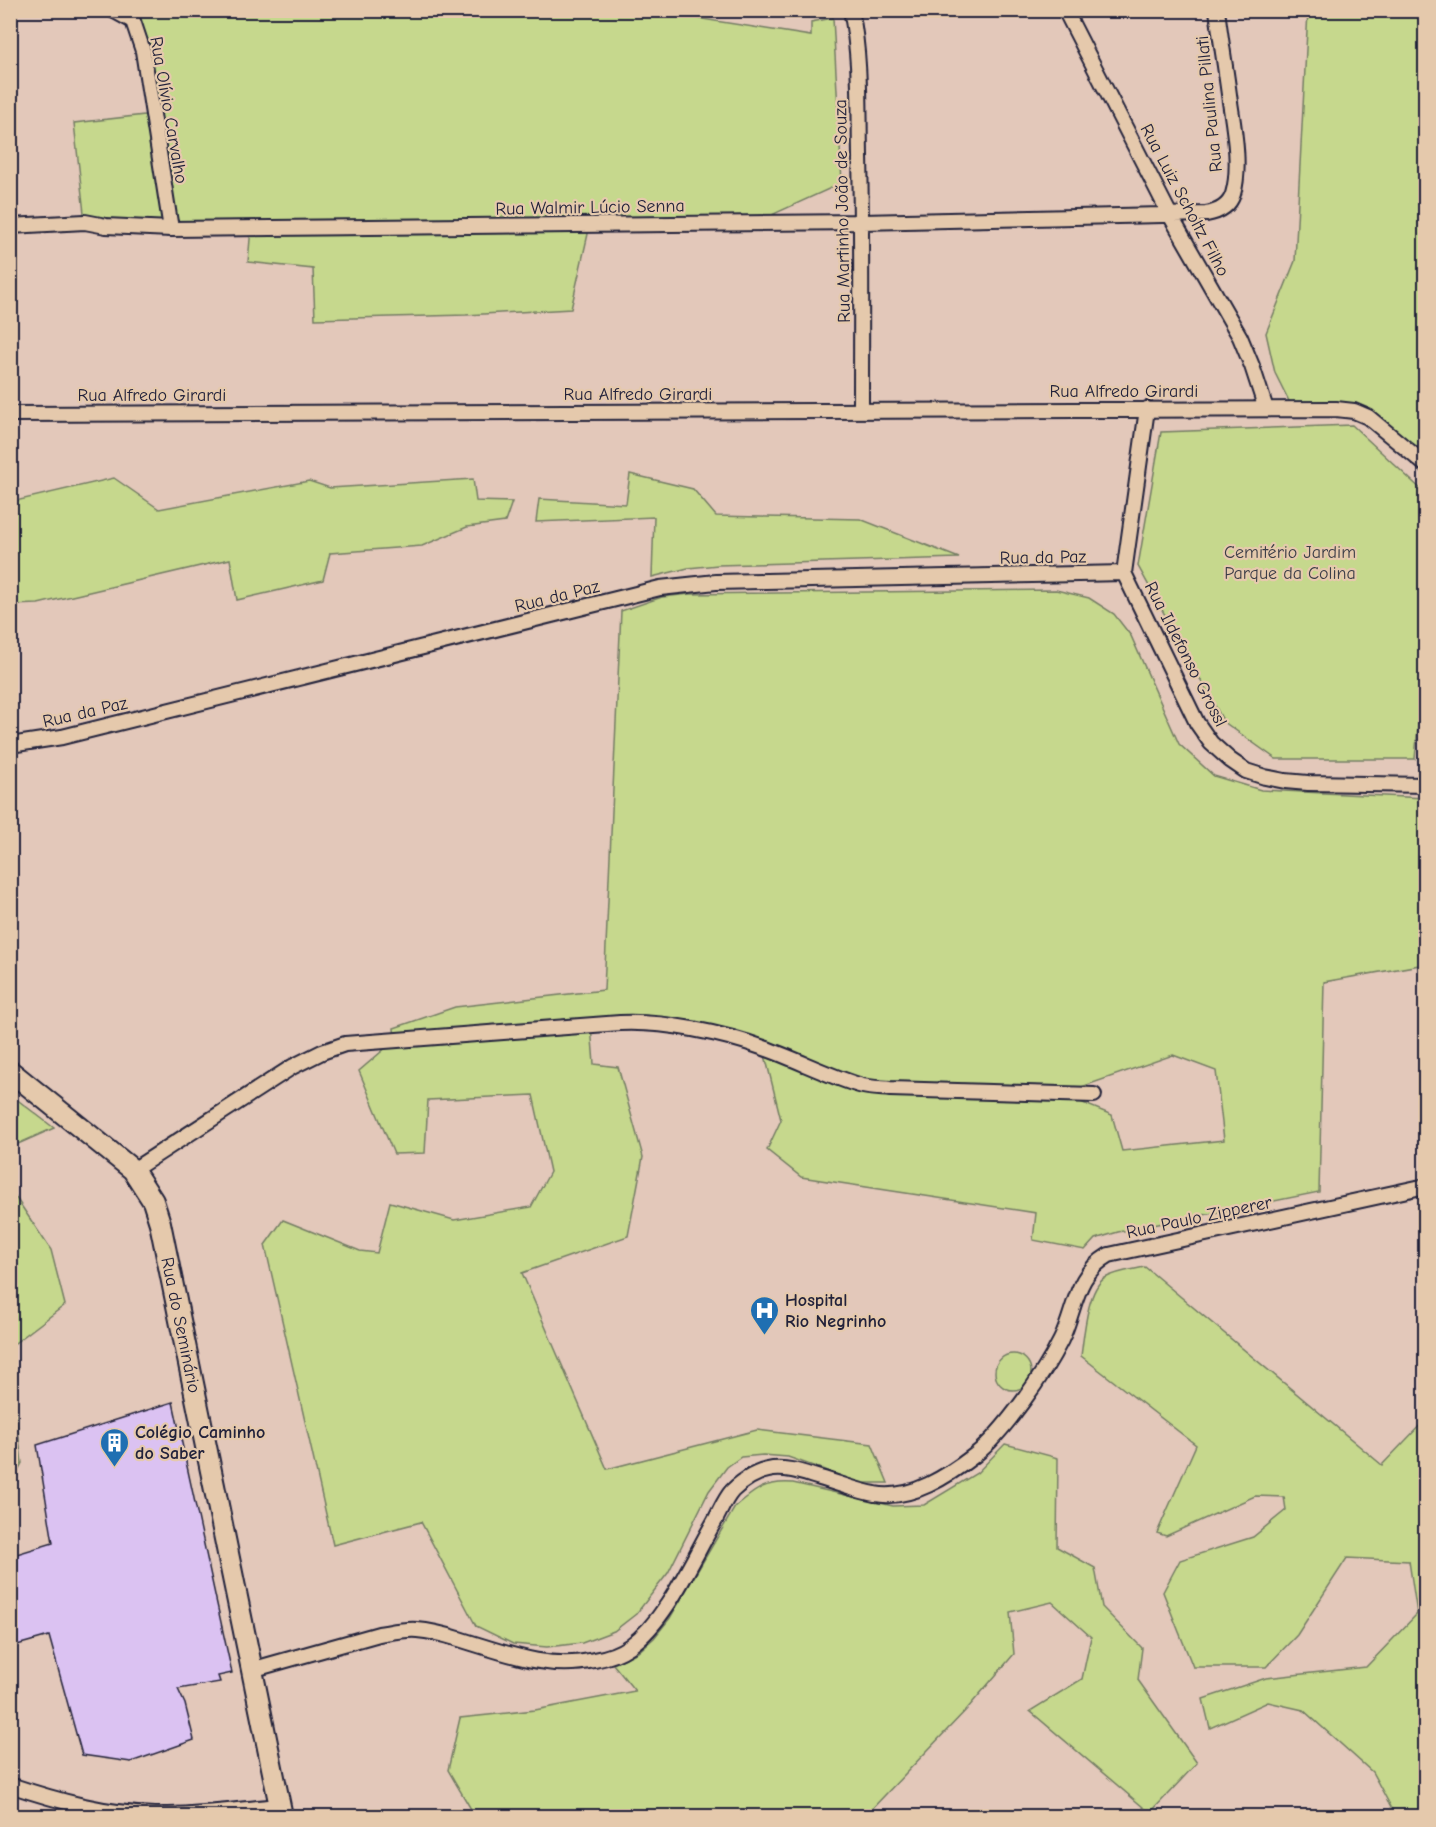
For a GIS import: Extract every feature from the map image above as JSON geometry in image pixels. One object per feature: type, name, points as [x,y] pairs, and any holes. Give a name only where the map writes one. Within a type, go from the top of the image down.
[{"type":"street","name":"Rua Olívio Carvalho","points":[[113,10],[133,21],[143,51],[171,229]]},
{"type":"street","name":"Rua Martinho João de Souza","points":[[850,10],[856,43],[859,89],[861,411]]},
{"type":"street","name":"Rua Luiz Scholtz Filho","points":[[1065,10],[1170,215],[1239,337],[1252,366],[1266,409]]},
{"type":"street","name":"Rua Paulina Pillati","points":[[1170,215],[1218,212],[1227,205],[1233,194],[1236,155],[1217,10]]},
{"type":"street","name":"Rua Walmir Lúcio Senna","points":[[10,226],[85,222],[106,226],[171,229],[861,222],[1170,215]]},
{"type":"street","name":"Rua Alfredo Girardi","points":[[10,414],[1147,409],[1354,411],[1368,417],[1425,465]]},
{"type":"street","points":[[1124,573],[1147,409]]},
{"type":"street","name":"Rua da Paz","points":[[10,745],[62,738],[669,587],[716,582],[1124,573]]},
{"type":"street","name":"Rua Ildefonso Grossl","points":[[1124,573],[1197,723],[1211,743],[1230,760],[1246,771],[1285,781],[1425,785]]},
{"type":"street","points":[[133,1170],[292,1067],[322,1052],[345,1044],[395,1040],[642,1022],[743,1041],[861,1086],[890,1089],[1094,1095]]},
{"type":"street","name":"Rua do Seminário","points":[[10,1071],[133,1170],[153,1201],[160,1223],[281,1811]]},
{"type":"street","name":"Rua Paulo Zipperer","points":[[251,1670],[400,1630],[419,1630],[442,1635],[542,1663],[563,1665],[605,1658],[628,1647],[661,1614],[730,1493],[748,1477],[773,1469],[798,1472],[875,1494],[889,1495],[906,1492],[950,1473],[978,1453],[1036,1382],[1066,1328],[1087,1273],[1095,1263],[1109,1255],[1425,1186]]},
{"type":"street","points":[[10,1785],[80,1806],[131,1814],[281,1811]]},
{"type":"green space","points":[[645,10],[811,36],[811,22],[833,18],[842,183],[754,223],[590,225],[571,309],[466,315],[315,319],[313,269],[248,262],[251,228],[85,222],[74,123],[153,114],[133,21],[113,11]]},
{"type":"green space","points":[[1308,11],[1425,11],[1425,465],[1368,418],[1293,409],[1275,373],[1266,333],[1295,261]]},
{"type":"green space","name":"Cemitério Jardim Parque da Colina","points":[[1352,425],[1425,493],[1426,641],[1415,759],[1276,759],[1224,722],[1138,566],[1161,432]]},
{"type":"green space","points":[[630,474],[693,489],[716,516],[860,519],[959,558],[718,565],[688,568],[652,577],[654,517],[536,522],[539,499],[626,504]]},
{"type":"green space","points":[[114,478],[159,509],[309,481],[330,488],[473,479],[476,501],[512,502],[505,522],[467,527],[422,546],[330,553],[323,580],[237,600],[230,559],[38,604],[11,605],[11,502]]},
{"type":"green space","points":[[1056,590],[1089,598],[1114,614],[1131,636],[1179,744],[1214,776],[1261,790],[1425,798],[1425,964],[1324,982],[1319,1192],[1118,1232],[1095,1239],[1085,1250],[1033,1240],[1036,1213],[801,1177],[767,1150],[781,1120],[763,1047],[665,1025],[591,1026],[594,1064],[618,1067],[643,1157],[628,1236],[522,1273],[607,1469],[757,1430],[872,1444],[888,1483],[861,1483],[788,1457],[763,1455],[741,1457],[727,1467],[709,1491],[668,1573],[636,1614],[614,1631],[582,1643],[547,1647],[513,1644],[476,1626],[421,1522],[333,1545],[265,1245],[283,1220],[360,1251],[377,1253],[390,1202],[454,1220],[531,1207],[550,1172],[533,1095],[428,1100],[425,1153],[394,1154],[359,1071],[395,1040],[394,1028],[455,1007],[604,990],[621,611],[662,597],[690,594]],"holes":[[[1173,1055],[1216,1071],[1224,1140],[1122,1151],[1112,1115],[1061,1094]]]},
{"type":"green space","points":[[11,1095],[54,1128],[11,1147]]},
{"type":"green space","points":[[10,1189],[51,1250],[65,1305],[11,1346]]},
{"type":"green space","points":[[1145,1267],[1382,1465],[1425,1420],[1425,1816],[1396,1816],[1372,1772],[1303,1710],[1268,1702],[1210,1728],[1203,1699],[1266,1678],[1366,1667],[1417,1614],[1409,1561],[1347,1558],[1297,1635],[1266,1667],[1193,1667],[1163,1592],[1180,1560],[1253,1537],[1286,1510],[1284,1497],[1255,1496],[1166,1536],[1157,1533],[1196,1445],[1081,1356],[1090,1302],[1099,1284],[1114,1274]]},
{"type":"green space","points":[[1013,1354],[1026,1359],[1031,1372],[1026,1385],[1013,1390],[1000,1385],[995,1372],[1000,1359]]},
{"type":"green space","points":[[10,1367],[22,1463],[11,1483],[10,1483]]},
{"type":"green space","points":[[1005,1444],[1058,1458],[1057,1547],[1095,1568],[1102,1607],[1142,1648],[1138,1680],[1197,1763],[1150,1813],[1030,1711],[1082,1679],[1091,1637],[1052,1602],[1010,1612],[1014,1654],[967,1709],[865,1816],[475,1816],[448,1770],[460,1718],[535,1710],[635,1691],[613,1664],[638,1652],[654,1638],[670,1618],[735,1507],[755,1491],[775,1483],[793,1483],[893,1506],[924,1505],[977,1473]]},
{"type":"building","points":[[173,1402],[232,1673],[218,1676],[220,1682],[178,1689],[185,1704],[194,1740],[131,1762],[82,1755],[49,1636],[10,1647],[10,1556],[53,1543],[37,1445]]},
{"type":"place","name":"Hospital Rio Negrinho","points":[[764,1336]]},
{"type":"place","name":"Colégio Caminho do Saber","points":[[114,1468]]}]
